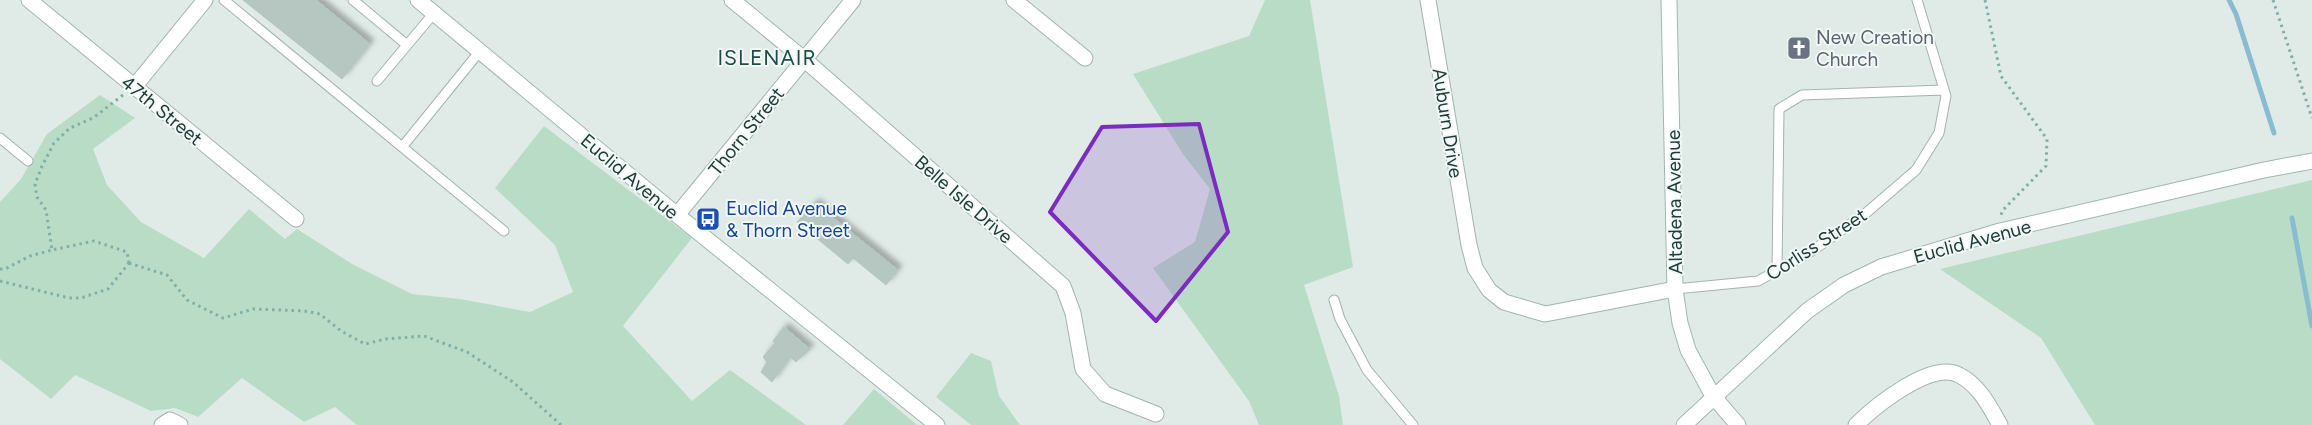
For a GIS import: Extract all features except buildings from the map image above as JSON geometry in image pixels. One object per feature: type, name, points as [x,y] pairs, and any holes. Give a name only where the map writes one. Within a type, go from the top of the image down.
[{"type":"street","name":"47th Street","points":[[29,0],[296,220]]},
{"type":"street","points":[[134,87],[205,0]]},
{"type":"street","name":"Euclid Avenue","points":[[418,0],[677,215],[938,425]]},
{"type":"street","name":"Belle Isle Drive","points":[[732,0],[805,60],[1063,286],[1073,313],[1083,369],[1105,394],[1156,414]]},
{"type":"street","name":"Thorn Street","points":[[677,215],[853,0]]},
{"type":"street","points":[[1014,0],[1086,58]]},
{"type":"street","name":"Auburn Drive","points":[[1428,0],[1469,245]]},
{"type":"street","name":"Altadena Avenue","points":[[1669,0],[1675,289],[1680,323],[1688,350],[1713,396],[1738,425]]},
{"type":"street","name":"Euclid Avenue","points":[[1684,425],[1713,396],[1807,311],[1844,285],[1881,267],[2000,231],[2264,170],[2312,161]]},
{"type":"street","name":"Corliss Street","points":[[1469,245],[1475,268],[1489,290],[1504,302],[1545,314],[1675,289]]},
{"type":"street","points":[[1856,425],[1867,414],[1901,390],[1929,375],[1944,372],[1958,374],[1973,384],[1985,399],[2000,425]]},
{"type":"street","points":[[162,425],[170,420],[180,425]]},
{"type":"lane","points":[[224,0],[504,231]]},
{"type":"lane","points":[[353,0],[407,45]]},
{"type":"lane","name":"Corliss Street","points":[[1675,289],[1758,281],[1812,251],[1866,213],[1916,170],[1939,133],[1946,96],[1916,0]]},
{"type":"lane","points":[[377,80],[434,13]]},
{"type":"lane","points":[[403,146],[480,51]]},
{"type":"lane","points":[[1777,270],[1779,109],[1802,95],[1944,90]]},
{"type":"lane","points":[[0,138],[28,161]]},
{"type":"lane","points":[[1334,300],[1340,319],[1367,370],[1413,425]]},
{"type":"path","points":[[1985,0],[2001,76],[2047,139],[2046,166],[2002,212],[2000,231]]},
{"type":"path","points":[[2274,0],[2312,118]]},
{"type":"path","points":[[52,250],[46,210],[37,197],[35,184],[42,166],[54,143],[70,128],[93,118],[134,87]]},
{"type":"path","points":[[0,269],[5,269],[30,256],[94,241],[127,252],[129,263],[108,289],[81,298],[69,298],[0,280]]},
{"type":"path","points":[[129,263],[167,275],[187,300],[223,318],[253,309],[304,311],[320,314],[341,332],[365,344],[386,339],[424,336],[467,352],[513,382],[561,425]]},
{"type":"highlighted area","points":[[1199,124],[1228,232],[1156,321],[1050,212],[1102,127]]},
{"type":"green space","points":[[1265,0],[1310,0],[1353,267],[1304,285],[1339,396],[1343,425],[1259,425],[1249,401],[1153,268],[1195,242],[1210,189],[1183,154],[1133,74],[1249,36]]},
{"type":"green space","points":[[100,95],[135,118],[93,149],[107,185],[141,222],[204,258],[249,209],[285,239],[297,229],[352,264],[412,294],[460,299],[530,312],[573,292],[555,245],[495,188],[544,126],[692,238],[623,326],[692,401],[730,370],[806,425],[357,425],[335,407],[304,422],[242,378],[198,417],[175,408],[151,411],[75,375],[51,399],[0,359],[0,202],[21,179],[47,134]]},
{"type":"green space","points":[[2312,180],[2312,425],[2095,425],[2041,338],[1940,269]]},
{"type":"green space","points":[[971,353],[991,361],[999,396],[1020,425],[971,425],[936,397]]},
{"type":"green space","points":[[874,389],[917,425],[843,425]]},
{"type":"waterway","points":[[2229,0],[2236,14],[2274,133]]},
{"type":"waterway","points":[[2292,218],[2312,326]]},
{"type":"place","name":"New Creation Church","points":[[1799,48]]},
{"type":"place","name":"Euclid Avenue & Thorn Street","points":[[708,219]]},
{"type":"district","name":"ISLENAIR","points":[[767,58]]}]
